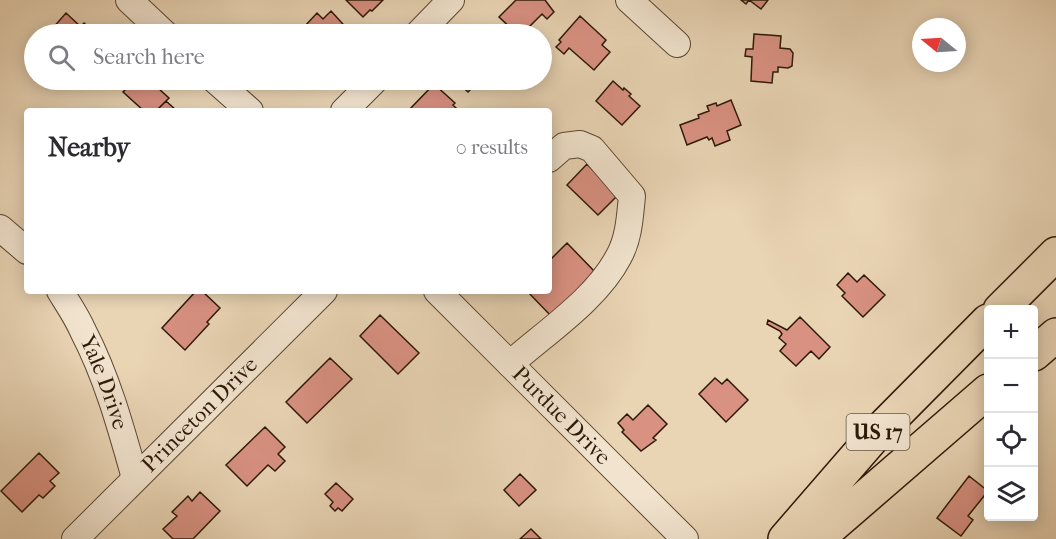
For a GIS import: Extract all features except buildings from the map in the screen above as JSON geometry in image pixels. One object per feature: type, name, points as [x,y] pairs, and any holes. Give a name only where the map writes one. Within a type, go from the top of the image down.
[{"type":"highway","points":[[1004,305],[1056,254]]},
{"type":"highway","name":"US 17","points":[[785,539],[876,434],[984,325]]},
{"type":"highway","points":[[1038,351],[1056,335]]},
{"type":"highway","name":"US 17","points":[[817,539],[984,394]]},
{"type":"street","points":[[129,0],[154,24]]},
{"type":"street","points":[[427,24],[450,0]]},
{"type":"street","points":[[629,0],[677,44]]},
{"type":"street","points":[[226,90],[247,108]]},
{"type":"street","points":[[347,108],[365,90]]},
{"type":"street","points":[[510,364],[592,293],[620,255],[629,226],[632,196],[592,149],[580,144],[564,146],[552,156]]},
{"type":"street","points":[[0,228],[24,248]]},
{"type":"street","name":"Yale Drive","points":[[62,294],[97,359],[120,425],[135,478]]},
{"type":"street","name":"Princeton Drive","points":[[75,539],[321,294]]},
{"type":"street","name":"Purdue Drive","points":[[440,294],[685,539]]}]
